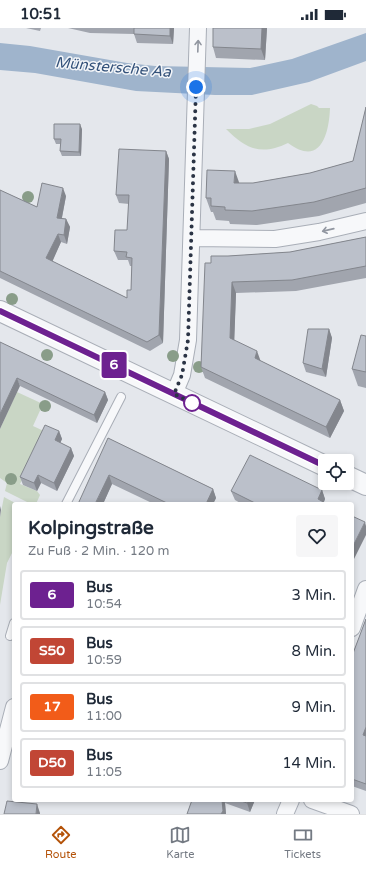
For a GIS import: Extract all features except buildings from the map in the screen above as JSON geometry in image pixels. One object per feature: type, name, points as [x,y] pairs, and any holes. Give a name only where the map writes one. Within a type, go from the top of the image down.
[{"type":"street","points":[[174,394],[182,375],[188,340],[198,28]]},
{"type":"street","points":[[192,238],[275,239],[319,232],[366,221]]},
{"type":"street","points":[[0,311],[318,463]]},
{"type":"street","points":[[354,479],[366,485]]},
{"type":"street","points":[[354,622],[366,589]]},
{"type":"street","points":[[0,760],[12,715]]},
{"type":"street","points":[[286,814],[290,802]]},
{"type":"street","points":[[318,802],[351,814]]},
{"type":"lane","points":[[67,502],[121,397]]},
{"type":"lane","points":[[10,636],[12,630]]},
{"type":"green space","points":[[311,104],[319,108],[330,108],[328,128],[325,137],[321,145],[315,150],[308,151],[299,149],[288,143],[278,147],[262,150],[247,146],[226,129],[249,129],[270,124]]},
{"type":"green space","points":[[17,392],[43,404],[33,426],[46,432],[20,484],[37,491],[40,495],[37,502],[27,502],[5,491],[7,483],[0,478],[0,429]]},
{"type":"green space","points":[[4,497],[13,502],[12,502],[12,553],[7,563],[0,605],[0,517]]},
{"type":"water","name":"Münstersche Aa","points":[[366,33],[366,61],[309,82],[252,95],[215,95],[136,91],[35,73],[0,70],[0,43],[30,46],[127,63],[155,66],[250,68],[292,59]]},
{"type":"bus line","name":"6","points":[[0,311],[318,463]]},
{"type":"route","points":[[192,403],[194,404],[174,394],[182,375],[188,340],[196,87]]}]
